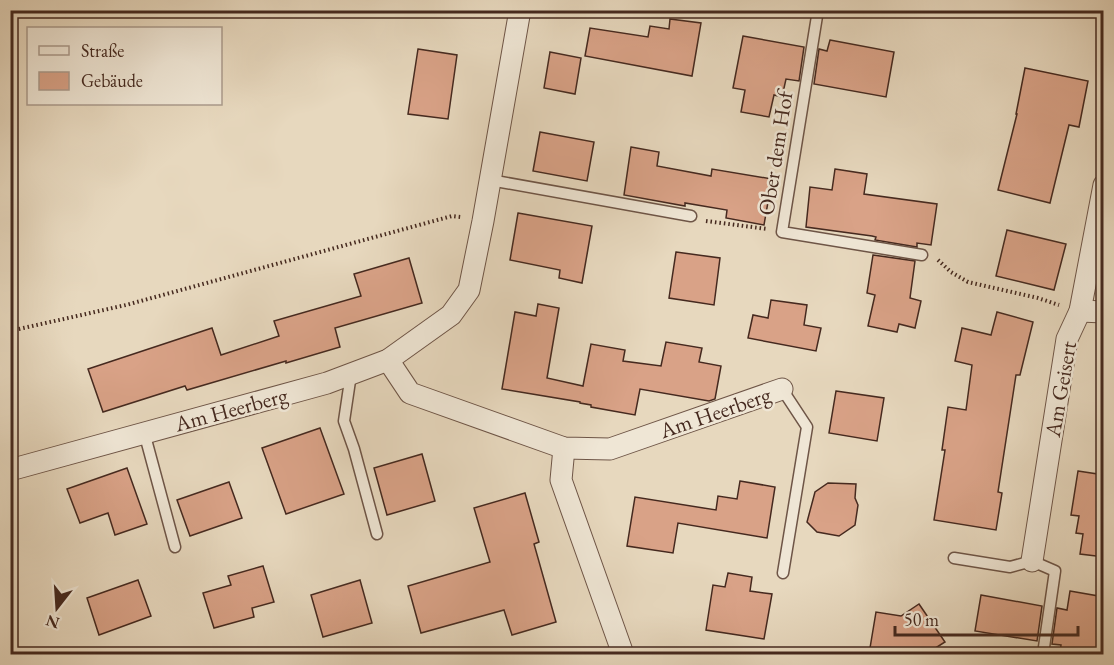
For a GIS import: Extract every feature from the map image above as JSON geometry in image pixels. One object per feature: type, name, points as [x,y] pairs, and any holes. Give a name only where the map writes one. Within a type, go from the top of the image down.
[{"type":"street","name":"Am Heerberg","points":[[10,470],[327,383],[388,360],[451,315],[469,290],[520,10]]},
{"type":"street","name":"Am Geisert","points":[[1032,561],[1067,339],[1080,310],[1104,185]]},
{"type":"street","points":[[1080,310],[1104,312]]},
{"type":"street","name":"Am Heerberg","points":[[388,360],[410,393],[564,448],[610,449],[782,389]]},
{"type":"street","points":[[564,448],[561,480],[623,654]]},
{"type":"lane","name":"Ober dem Hof","points":[[818,10],[782,232],[922,255]]},
{"type":"lane","points":[[490,180],[691,216]]},
{"type":"lane","points":[[351,374],[344,421],[377,534]]},
{"type":"lane","name":"Am Heerberg","points":[[782,389],[807,427],[783,573]]},
{"type":"lane","name":"Am Heerberg","points":[[144,432],[175,547]]},
{"type":"lane","points":[[954,558],[1010,567],[1032,561],[1055,571],[1043,654]]},
{"type":"path","points":[[10,331],[126,305],[452,216],[483,221]]},
{"type":"path","points":[[691,216],[705,221],[782,232]]},
{"type":"path","points":[[922,255],[938,260],[951,272],[968,282],[1080,310]]},
{"type":"building","points":[[670,19],[701,23],[692,76],[585,56],[590,28],[648,37],[650,26],[669,29]]},
{"type":"building","points":[[743,36],[804,47],[799,81],[786,79],[782,97],[774,95],[769,117],[741,112],[745,90],[733,88]]},
{"type":"building","points":[[830,40],[894,52],[886,97],[814,84],[819,49],[827,51]]},
{"type":"building","points":[[418,49],[457,55],[448,119],[408,114]]},
{"type":"building","points":[[550,52],[581,58],[575,94],[544,88]]},
{"type":"building","points":[[1025,68],[1088,81],[1079,127],[1069,125],[1050,203],[998,190],[1017,114]]},
{"type":"building","points":[[540,132],[594,142],[587,181],[533,171]]},
{"type":"building","points":[[631,147],[659,152],[657,166],[711,176],[712,169],[772,179],[764,225],[726,218],[727,210],[685,203],[685,206],[624,195]]},
{"type":"building","points":[[835,169],[867,174],[864,194],[937,204],[931,245],[917,243],[917,247],[875,240],[876,237],[872,236],[806,227],[810,187],[832,190]]},
{"type":"building","points":[[518,213],[592,226],[582,283],[559,278],[560,270],[510,260]]},
{"type":"building","points":[[1007,230],[1066,244],[1054,290],[996,276]]},
{"type":"building","points":[[676,252],[720,258],[714,305],[669,298]]},
{"type":"building","points":[[873,255],[915,261],[910,298],[921,301],[915,328],[899,324],[897,332],[868,326],[875,295],[867,293]]},
{"type":"building","points":[[409,258],[422,303],[335,328],[340,347],[187,390],[185,386],[103,412],[88,369],[212,328],[221,355],[279,336],[274,321],[361,296],[354,274]]},
{"type":"building","points":[[771,300],[807,305],[804,325],[821,328],[816,351],[748,338],[753,315],[768,318]]},
{"type":"building","points":[[538,304],[559,308],[547,378],[583,386],[591,344],[625,350],[623,361],[661,366],[666,342],[702,348],[699,362],[721,366],[715,399],[709,401],[640,389],[635,415],[591,407],[591,405],[580,402],[502,389],[515,312],[536,316]]},
{"type":"building","points":[[997,312],[1033,322],[1020,375],[1016,375],[998,492],[1002,493],[996,530],[934,520],[945,450],[942,450],[948,407],[966,410],[972,365],[955,361],[962,328],[991,335]]},
{"type":"building","points":[[836,391],[884,398],[877,441],[829,433]]},
{"type":"building","points":[[320,428],[344,494],[286,514],[262,448]]},
{"type":"building","points":[[422,454],[435,501],[387,515],[374,468]]},
{"type":"building","points":[[127,468],[147,524],[115,535],[108,513],[80,523],[67,489]]},
{"type":"building","points":[[1078,471],[1104,475],[1104,557],[1080,554],[1083,534],[1076,533],[1079,516],[1071,515]]},
{"type":"building","points":[[740,481],[775,487],[767,538],[678,523],[673,553],[627,546],[635,497],[716,510],[718,496],[737,499]]},
{"type":"building","points":[[229,482],[242,518],[190,536],[177,500]]},
{"type":"building","points":[[828,483],[856,484],[855,498],[858,505],[855,525],[839,536],[817,532],[807,522],[815,492]]},
{"type":"building","points":[[525,493],[539,542],[534,544],[556,622],[512,635],[504,610],[421,633],[408,586],[490,562],[474,508]]},
{"type":"building","points":[[263,566],[274,602],[252,608],[254,617],[214,628],[203,593],[231,585],[228,576]]},
{"type":"building","points":[[728,573],[752,577],[750,591],[772,594],[764,639],[706,630],[713,585],[725,587]]},
{"type":"building","points":[[138,580],[151,616],[99,635],[87,598]]},
{"type":"building","points":[[360,580],[372,623],[323,637],[311,595]]},
{"type":"building","points":[[1070,591],[1104,597],[1104,654],[1060,654],[1061,645],[1052,644],[1057,608],[1067,610]]},
{"type":"building","points":[[981,595],[1042,606],[1037,641],[975,631]]},
{"type":"building","points":[[919,604],[945,642],[926,654],[869,654],[876,612],[901,616]]}]
